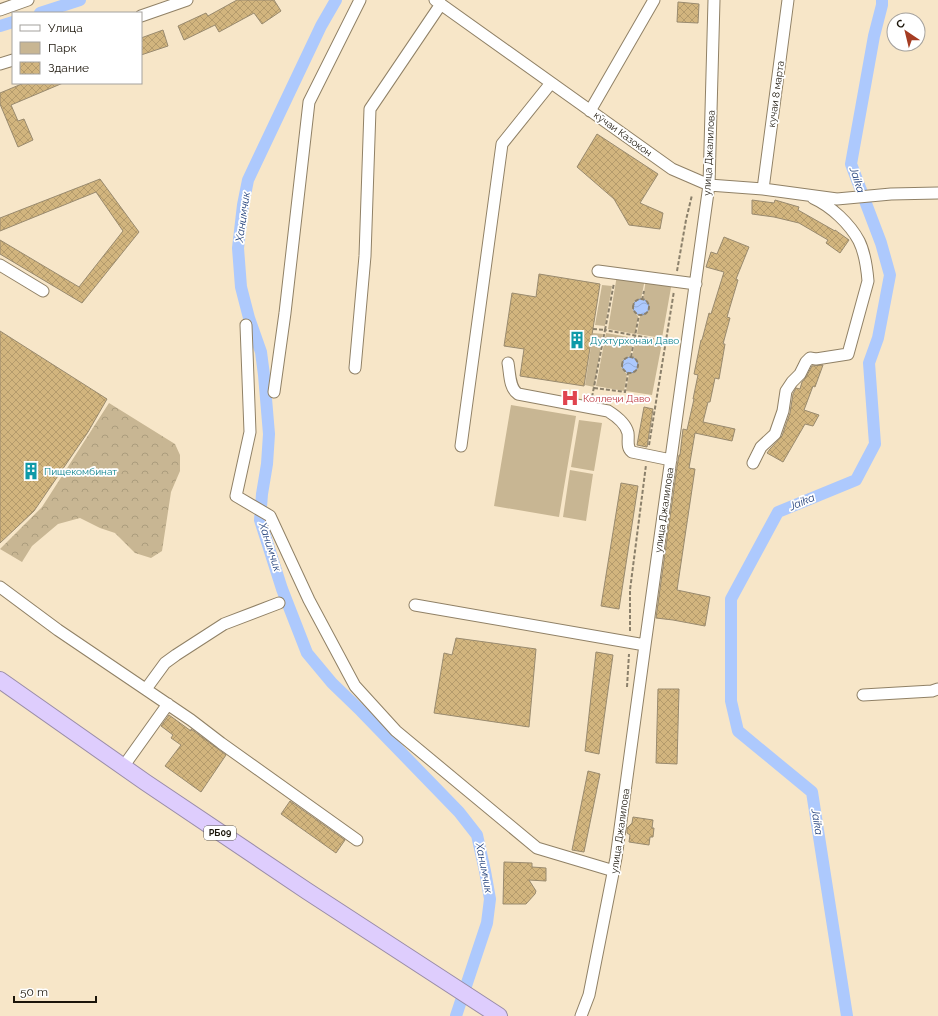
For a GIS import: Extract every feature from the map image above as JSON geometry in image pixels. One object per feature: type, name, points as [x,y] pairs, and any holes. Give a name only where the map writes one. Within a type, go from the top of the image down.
[{"type":"highway","name":"РБ09","points":[[0,680],[123,767],[307,892],[494,1013]]},
{"type":"street","points":[[0,10],[28,0]]},
{"type":"street","points":[[142,16],[187,0]]},
{"type":"street","points":[[274,392],[285,313],[309,102],[360,0]]},
{"type":"street","points":[[590,110],[654,0]]},
{"type":"street","name":"улица Джалилова","points":[[581,1016],[590,995],[614,871],[710,185],[714,0]]},
{"type":"street","name":"кучаи 8 марта","points":[[763,189],[788,0]]},
{"type":"street","points":[[355,368],[365,256],[370,109],[438,2]]},
{"type":"street","name":"кӯчаи Казокон","points":[[438,2],[672,169],[710,185],[763,189],[837,199],[891,194],[938,193]]},
{"type":"street","points":[[0,64],[12,60]]},
{"type":"street","points":[[461,446],[502,144],[551,83]]},
{"type":"street","points":[[754,463],[761,447],[775,434],[783,411],[786,391],[800,374],[806,362],[810,358],[816,359],[848,354],[868,281],[867,270],[859,242],[853,232],[828,206],[805,194]]},
{"type":"street","points":[[0,265],[43,291]]},
{"type":"street","points":[[598,271],[696,284]]},
{"type":"street","points":[[246,325],[250,432],[236,496],[270,516],[309,600],[356,686],[396,730],[537,848],[614,871]]},
{"type":"street","points":[[508,363],[511,384],[515,392],[518,394],[608,411],[625,426],[628,432],[628,446],[632,452],[671,460]]},
{"type":"street","points":[[0,587],[58,630],[191,720],[357,840]]},
{"type":"street","points":[[146,689],[165,663],[176,654],[224,624],[279,603]]},
{"type":"street","points":[[415,605],[645,645]]},
{"type":"street","points":[[862,694],[932,691],[938,689]]},
{"type":"street","points":[[123,767],[168,704]]},
{"type":"path","points":[[627,688],[630,642],[630,590],[647,455],[675,281],[692,195]]},
{"type":"path","points":[[592,399],[616,274]]},
{"type":"path","points":[[642,300],[644,291]]},
{"type":"path","points":[[642,300],[647,302],[648,310],[645,314],[639,315],[634,311],[633,307],[635,302],[642,300]]},
{"type":"path","points":[[631,358],[639,315]]},
{"type":"path","points":[[593,329],[687,346]]},
{"type":"path","points":[[631,358],[636,361],[638,366],[636,370],[628,373],[623,369],[622,364],[625,359],[631,358]]},
{"type":"path","points":[[594,388],[625,392],[628,373]]},
{"type":"green space","points":[[617,275],[645,279],[641,299],[635,301],[632,305],[633,311],[638,316],[635,334],[608,329]]},
{"type":"green space","points":[[646,279],[672,282],[662,338],[637,334],[640,316],[646,314],[649,309],[648,303],[643,299]]},
{"type":"green space","points":[[602,285],[612,286],[605,326],[595,325]]},
{"type":"green space","points":[[593,333],[603,334],[594,387],[585,385]]},
{"type":"green space","points":[[606,333],[634,338],[630,356],[624,359],[621,364],[622,369],[627,374],[624,391],[596,386]]},
{"type":"green space","points":[[636,339],[662,343],[652,395],[626,391],[629,374],[635,372],[638,367],[637,361],[632,357]]},
{"type":"green space","points":[[109,403],[175,444],[180,455],[180,471],[171,492],[162,551],[151,558],[135,553],[115,533],[100,528],[80,518],[58,524],[32,546],[22,562],[0,549],[42,507]]},
{"type":"green space","points":[[511,405],[576,416],[559,517],[494,506]]},
{"type":"green space","points":[[579,420],[602,423],[594,471],[571,467]]},
{"type":"green space","points":[[570,470],[593,474],[586,521],[563,517]]},
{"type":"water","points":[[641,299],[648,304],[649,307],[644,314],[641,315],[634,310],[633,307],[638,300]]},
{"type":"water","points":[[630,357],[637,362],[638,365],[633,372],[630,373],[623,368],[622,365],[627,358]]},
{"type":"building","points":[[237,0],[274,0],[281,11],[262,24],[254,13],[219,32],[215,25],[184,40],[178,26],[206,13],[208,16]]},
{"type":"building","points":[[678,2],[699,4],[698,23],[677,22]]},
{"type":"building","points":[[163,30],[168,46],[142,55],[142,38]]},
{"type":"building","points":[[22,84],[61,84],[11,105],[18,121],[24,119],[33,140],[18,147],[0,104],[0,93]]},
{"type":"building","points":[[597,134],[658,174],[640,203],[663,213],[660,229],[629,225],[614,199],[577,167]]},
{"type":"building","points":[[100,179],[139,232],[82,303],[0,254],[0,240],[79,287],[123,231],[96,192],[0,231],[0,218]]},
{"type":"building","points":[[752,200],[774,203],[775,200],[799,207],[798,210],[835,230],[849,240],[840,253],[826,243],[828,240],[799,223],[752,214]]},
{"type":"building","points":[[724,237],[749,247],[736,279],[738,280],[727,317],[730,318],[723,344],[725,344],[719,379],[715,378],[710,402],[708,402],[703,422],[735,429],[732,441],[695,433],[689,468],[695,469],[677,590],[710,597],[705,626],[656,618],[683,429],[687,430],[694,399],[698,375],[694,374],[701,340],[724,272],[706,267],[711,252],[717,254]]},
{"type":"building","points":[[539,274],[600,284],[584,386],[520,376],[524,349],[504,346],[512,293],[536,297]]},
{"type":"building","name":"Пищекомбинат","points":[[0,331],[107,399],[88,432],[34,511],[0,543]]},
{"type":"building","points":[[823,365],[804,410],[819,415],[813,426],[805,424],[783,462],[767,453],[782,436],[790,413],[793,394],[796,388],[800,389],[802,382],[812,366]]},
{"type":"building","points":[[644,407],[653,409],[647,447],[637,445]]},
{"type":"building","points":[[621,483],[638,486],[619,609],[601,606]]},
{"type":"building","points":[[456,638],[536,649],[529,727],[434,713],[444,653],[452,655]]},
{"type":"building","points":[[596,652],[613,655],[599,754],[585,751]]},
{"type":"building","points":[[658,689],[679,689],[677,764],[656,763]]},
{"type":"building","points":[[169,715],[226,755],[201,792],[165,766],[181,745],[171,738],[173,735],[161,726]]},
{"type":"building","points":[[588,771],[600,774],[584,852],[572,850]]},
{"type":"building","points":[[290,801],[345,840],[336,853],[281,814]]},
{"type":"building","points":[[633,817],[653,820],[653,837],[650,837],[649,845],[629,842],[630,835],[627,833],[627,828],[632,823]]},
{"type":"building","points":[[504,862],[532,863],[532,867],[546,868],[546,881],[529,880],[536,891],[526,904],[503,904]]},
{"type":"waterway","name":"Ханимчик","points":[[43,12],[80,0]]},
{"type":"waterway","name":"Ханимчик","points":[[336,0],[321,26],[248,180],[243,205],[238,248],[241,287],[249,318],[261,352],[269,434],[260,520],[282,589],[307,653],[332,683],[459,812],[477,835],[490,899],[487,923],[456,1016]]},
{"type":"waterway","name":"Jaika","points":[[847,1016],[812,792],[738,731],[731,701],[731,599],[778,512],[856,480],[875,444],[869,363],[878,338],[890,275],[881,243],[851,164],[882,0]]},
{"type":"waterway","name":"Ханимчик","points":[[0,26],[12,22]]},
{"type":"place","name":"Духтурхонаи Даво","points":[[577,340]]},
{"type":"place","name":"Коллеҷи Даво","points":[[570,398]]},
{"type":"place","name":"Пищекомбинат","points":[[31,471]]}]
